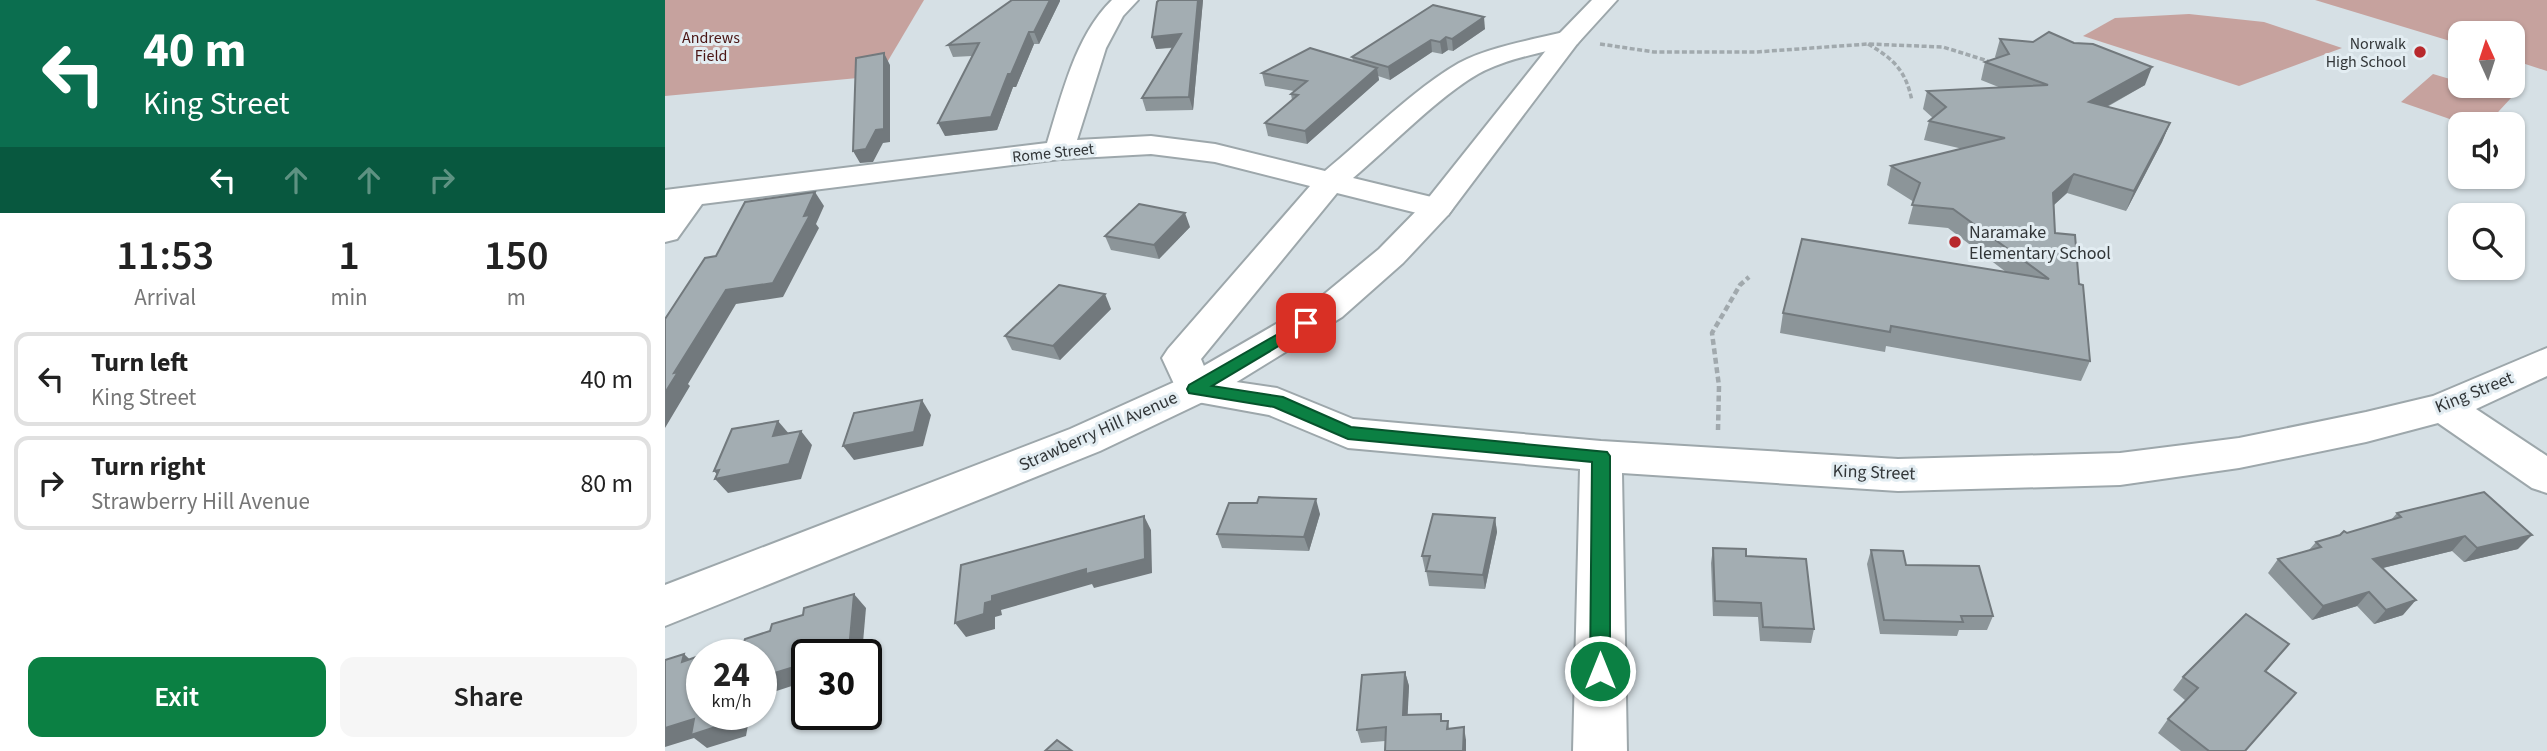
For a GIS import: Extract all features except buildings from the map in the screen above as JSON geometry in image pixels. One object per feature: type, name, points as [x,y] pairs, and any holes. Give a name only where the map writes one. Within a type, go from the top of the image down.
[{"type":"street","points":[[1060,150],[1096,41],[1117,6],[1126,0]]},
{"type":"street","name":"Strawberry Hill Avenue","points":[[665,606],[1085,440],[1195,389],[1329,309],[1391,256],[1437,208],[1568,39],[1605,0]]},
{"type":"street","points":[[1195,389],[1181,358],[1329,183],[1439,90],[1470,68],[1516,52],[1568,39]]},
{"type":"street","name":"Rome Street","points":[[678,197],[1060,150],[1151,145],[1215,153],[1437,208]]},
{"type":"street","points":[[665,232],[678,197]]},
{"type":"street","name":"King Street","points":[[1195,389],[1277,401],[1348,433],[1601,456],[1898,475],[2120,469],[2239,453],[2444,407],[2547,361]]},
{"type":"street","points":[[2444,407],[2547,477]]},
{"type":"street","points":[[1600,751],[1601,456]]},
{"type":"path","points":[[1568,39],[1654,52],[1756,52],[1868,44],[1943,47],[1988,61]]},
{"type":"path","points":[[1868,44],[1897,61],[1908,77],[1912,101]]},
{"type":"path","points":[[1718,438],[1719,386],[1712,333],[1740,285],[1749,277]]},
{"type":"green space","name":"Andrews Field","points":[[665,0],[924,0],[879,76],[665,96]]},
{"type":"green space","points":[[2315,0],[2547,0],[2547,71],[2525,64],[2525,21],[2448,21],[2448,40]]},
{"type":"green space","points":[[2189,14],[2264,22],[2342,48],[2239,86],[2083,36],[2115,18]]},
{"type":"green space","points":[[2433,74],[2448,78],[2448,98],[2511,98],[2498,112],[2448,112],[2448,118],[2401,102]]},
{"type":"place","name":"Norwalk High School","points":[[2420,52]]},
{"type":"place","name":"Naramake Elementary School","points":[[1955,242]]},
{"type":"route","points":[[1306,323],[1195,389],[1277,401],[1348,433],[1601,456],[1600,671]]}]
